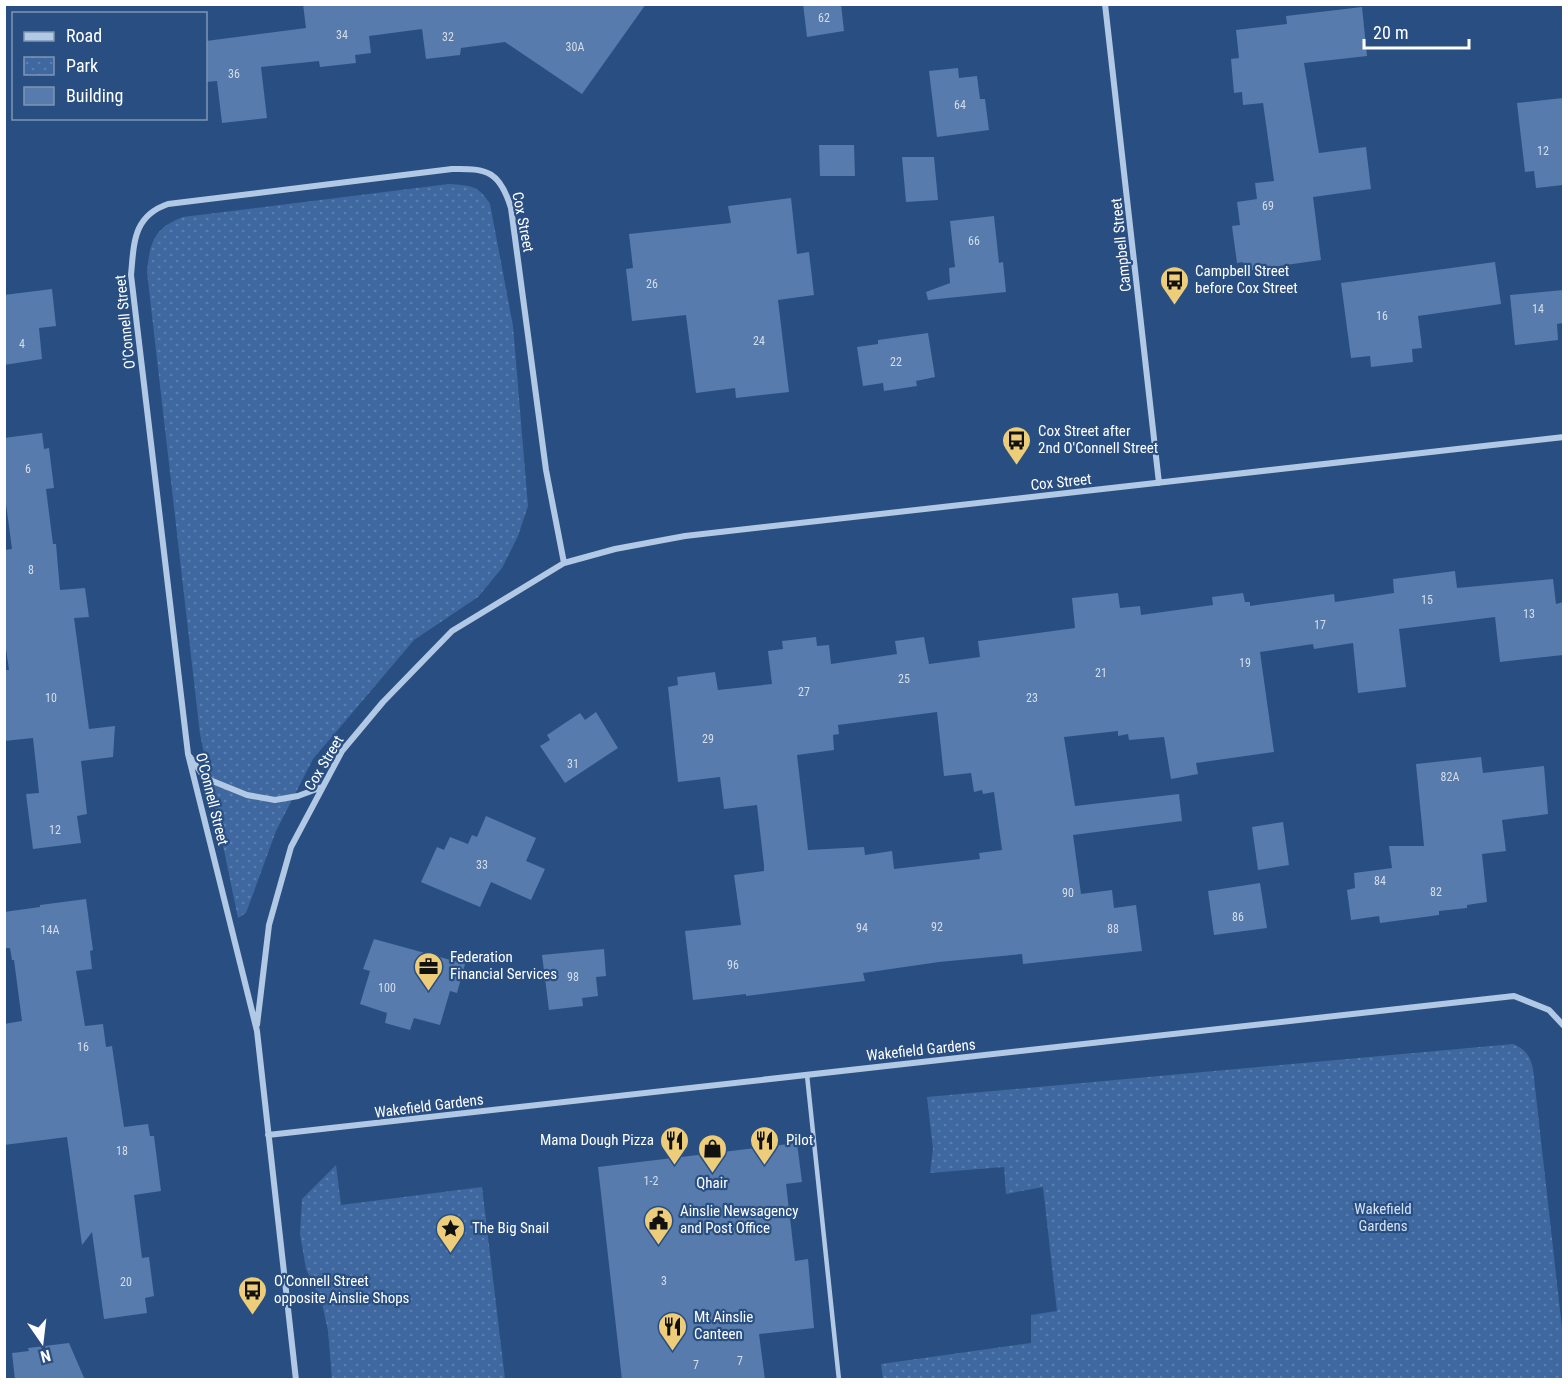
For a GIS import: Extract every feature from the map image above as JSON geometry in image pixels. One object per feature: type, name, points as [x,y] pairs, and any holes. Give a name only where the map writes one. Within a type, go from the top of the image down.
[{"type":"street","name":"Campbell Street","points":[[1105,4],[1160,483]]},
{"type":"street","name":"Cox Street","points":[[142,222],[154,209],[168,204],[452,169],[472,168],[491,174],[505,188],[511,208],[546,470],[564,563]]},
{"type":"street","name":"O'Connell Street","points":[[142,222],[134,241],[131,275],[188,754],[257,1031],[296,1380]]},
{"type":"street","name":"Cox Street","points":[[257,1031],[269,925],[291,848],[342,751],[383,702],[452,631],[564,563],[615,549],[685,536],[1563,437]]},
{"type":"street","points":[[188,754],[205,778],[247,795],[275,800],[297,796],[322,787]]},
{"type":"street","name":"Wakefield Gardens","points":[[268,1135],[1515,996],[1549,1010],[1563,1026]]},
{"type":"lane","points":[[807,1075],[839,1380]]},
{"type":"green space","points":[[449,184],[473,187],[486,197],[490,204],[513,326],[528,506],[518,536],[502,568],[478,597],[414,640],[313,759],[276,831],[246,913],[238,918],[200,734],[147,272],[152,245],[165,226],[183,217]]},
{"type":"green space","name":"Wakefield Gardens","points":[[1513,1044],[1527,1054],[1533,1069],[1563,1337],[1563,1379],[883,1379],[881,1364],[1031,1343],[1031,1315],[1057,1311],[1043,1187],[1006,1194],[1004,1167],[930,1173],[933,1149],[927,1097]]},
{"type":"green space","points":[[336,1165],[341,1205],[482,1187],[505,1379],[332,1379],[328,1331],[322,1303],[306,1269],[300,1234],[302,1199]]},
{"type":"building","points":[[303,4],[646,4],[582,94],[505,42],[461,48],[460,55],[426,59],[422,29],[369,36],[371,53],[355,55],[356,63],[320,67],[319,61],[261,67],[267,118],[222,123],[217,81],[207,82],[207,41],[306,28]]},
{"type":"building","points":[[803,4],[841,4],[844,31],[807,37]]},
{"type":"building","points":[[1362,7],[1367,56],[1304,63],[1319,153],[1366,147],[1371,189],[1313,197],[1321,260],[1244,271],[1243,262],[1237,263],[1232,226],[1240,225],[1237,202],[1257,199],[1255,183],[1274,181],[1263,103],[1243,105],[1242,92],[1234,93],[1231,59],[1239,58],[1236,30],[1287,24],[1286,16]]},
{"type":"building","points":[[958,68],[959,78],[977,76],[980,99],[985,99],[989,130],[937,137],[929,71]]},
{"type":"building","points":[[1563,98],[1563,185],[1536,188],[1534,171],[1525,172],[1517,103]]},
{"type":"building","points":[[819,145],[854,145],[855,176],[820,176]]},
{"type":"building","points":[[902,157],[934,157],[938,200],[906,202]]},
{"type":"building","points":[[791,198],[797,254],[809,252],[814,295],[778,300],[789,392],[736,398],[735,388],[696,393],[686,315],[632,321],[626,269],[633,268],[629,234],[731,223],[728,206]]},
{"type":"building","points":[[994,216],[999,263],[1003,262],[1006,292],[928,300],[926,292],[950,283],[949,268],[955,267],[950,221]]},
{"type":"building","points":[[1495,262],[1501,304],[1418,316],[1422,348],[1412,349],[1413,362],[1371,367],[1370,356],[1351,358],[1341,283]]},
{"type":"building","points":[[52,289],[56,326],[39,328],[42,359],[4,365],[4,295]]},
{"type":"building","points":[[1563,290],[1563,323],[1557,324],[1558,340],[1515,345],[1510,295]]},
{"type":"building","points":[[928,333],[935,377],[916,381],[917,386],[884,391],[883,383],[863,386],[857,347],[878,344],[878,340]]},
{"type":"building","points":[[42,433],[44,449],[49,448],[54,488],[46,489],[53,544],[56,544],[60,590],[85,588],[89,617],[74,618],[89,729],[115,726],[113,757],[81,761],[87,814],[77,816],[81,843],[33,849],[26,794],[39,793],[33,738],[4,741],[4,670],[9,670],[4,635],[4,550],[12,549],[4,489],[4,438]]},
{"type":"building","points":[[1455,571],[1457,588],[1553,579],[1556,604],[1563,602],[1563,655],[1500,662],[1495,617],[1399,629],[1406,687],[1358,693],[1353,643],[1314,649],[1313,644],[1260,652],[1274,752],[1196,763],[1198,774],[1171,779],[1164,737],[1129,740],[1128,734],[1118,736],[1118,731],[1064,737],[1075,806],[1179,794],[1182,821],[1073,835],[1081,894],[1112,890],[1114,908],[1136,905],[1142,951],[1023,964],[1022,954],[939,962],[863,973],[865,981],[746,996],[746,994],[693,1000],[685,931],[741,925],[734,875],[764,871],[764,866],[757,805],[724,809],[720,777],[678,782],[668,687],[678,685],[677,677],[715,672],[718,690],[772,684],[768,651],[783,649],[782,641],[816,637],[817,646],[829,645],[831,664],[897,654],[895,641],[924,637],[929,664],[980,657],[978,641],[1075,628],[1072,598],[1118,593],[1120,608],[1140,606],[1141,615],[1213,605],[1212,597],[1243,593],[1245,602],[1250,602],[1250,606],[1334,594],[1335,602],[1394,593],[1393,579]],"holes":[[[937,712],[944,776],[971,773],[974,792],[982,790],[983,794],[994,792],[1002,850],[979,853],[980,859],[894,869],[892,851],[865,855],[864,847],[808,850],[797,755],[834,750],[833,735],[839,734],[838,725]]]},
{"type":"building","points":[[596,712],[618,748],[565,783],[540,746],[550,740],[547,735],[580,713],[585,720]]},
{"type":"building","points":[[1481,757],[1483,773],[1544,766],[1548,814],[1502,820],[1506,851],[1482,854],[1487,902],[1467,905],[1467,908],[1439,911],[1439,915],[1380,923],[1379,916],[1351,920],[1347,890],[1355,888],[1354,873],[1392,868],[1389,846],[1424,846],[1416,764]]},
{"type":"building","points":[[486,816],[536,838],[526,861],[545,869],[531,900],[491,882],[480,907],[421,882],[437,847],[444,850],[450,837],[468,844],[472,835],[477,837]]},
{"type":"building","points":[[1283,822],[1289,865],[1258,870],[1252,827]]},
{"type":"building","points":[[1260,883],[1267,928],[1214,935],[1208,891]]},
{"type":"building","points":[[86,899],[93,950],[90,951],[92,969],[76,971],[85,1026],[103,1024],[106,1047],[112,1046],[124,1127],[148,1124],[150,1136],[154,1136],[161,1191],[134,1195],[142,1258],[149,1257],[154,1296],[145,1298],[147,1313],[104,1319],[92,1232],[82,1245],[67,1137],[4,1145],[4,1024],[22,1021],[14,960],[12,960],[10,948],[4,948],[4,912]]},
{"type":"building","points":[[374,939],[465,964],[457,993],[450,991],[440,1025],[414,1018],[410,1030],[385,1023],[387,1013],[360,1004],[370,971],[363,969]]},
{"type":"building","points":[[604,949],[606,976],[596,977],[598,996],[582,998],[583,1006],[549,1010],[542,955]]},
{"type":"building","points":[[797,1143],[802,1182],[786,1184],[795,1261],[808,1259],[814,1328],[759,1334],[765,1380],[622,1380],[598,1167]]},
{"type":"building","points":[[69,1343],[85,1380],[15,1380],[12,1353],[29,1351],[28,1348]]},
{"type":"place","name":"Campbell Street before Cox Street","points":[[1174,306]]},
{"type":"place","name":"Cox Street after 2nd O'Connell Street","points":[[1017,466]]},
{"type":"place","name":"Federation Financial Services","points":[[429,992]]},
{"type":"place","name":"Mama Dough Pizza","points":[[675,1166]]},
{"type":"place","name":"Pilot","points":[[765,1166]]},
{"type":"place","name":"Qhair","points":[[712,1174]]},
{"type":"place","name":"Ainslie Newsagency and Post Office","points":[[659,1246]]},
{"type":"place","name":"The Big Snail","points":[[451,1254]]},
{"type":"place","name":"O'Connell Street opposite Ainslie Shops","points":[[253,1316]]},
{"type":"place","name":"Mt Ainslie Canteen","points":[[673,1352]]}]
